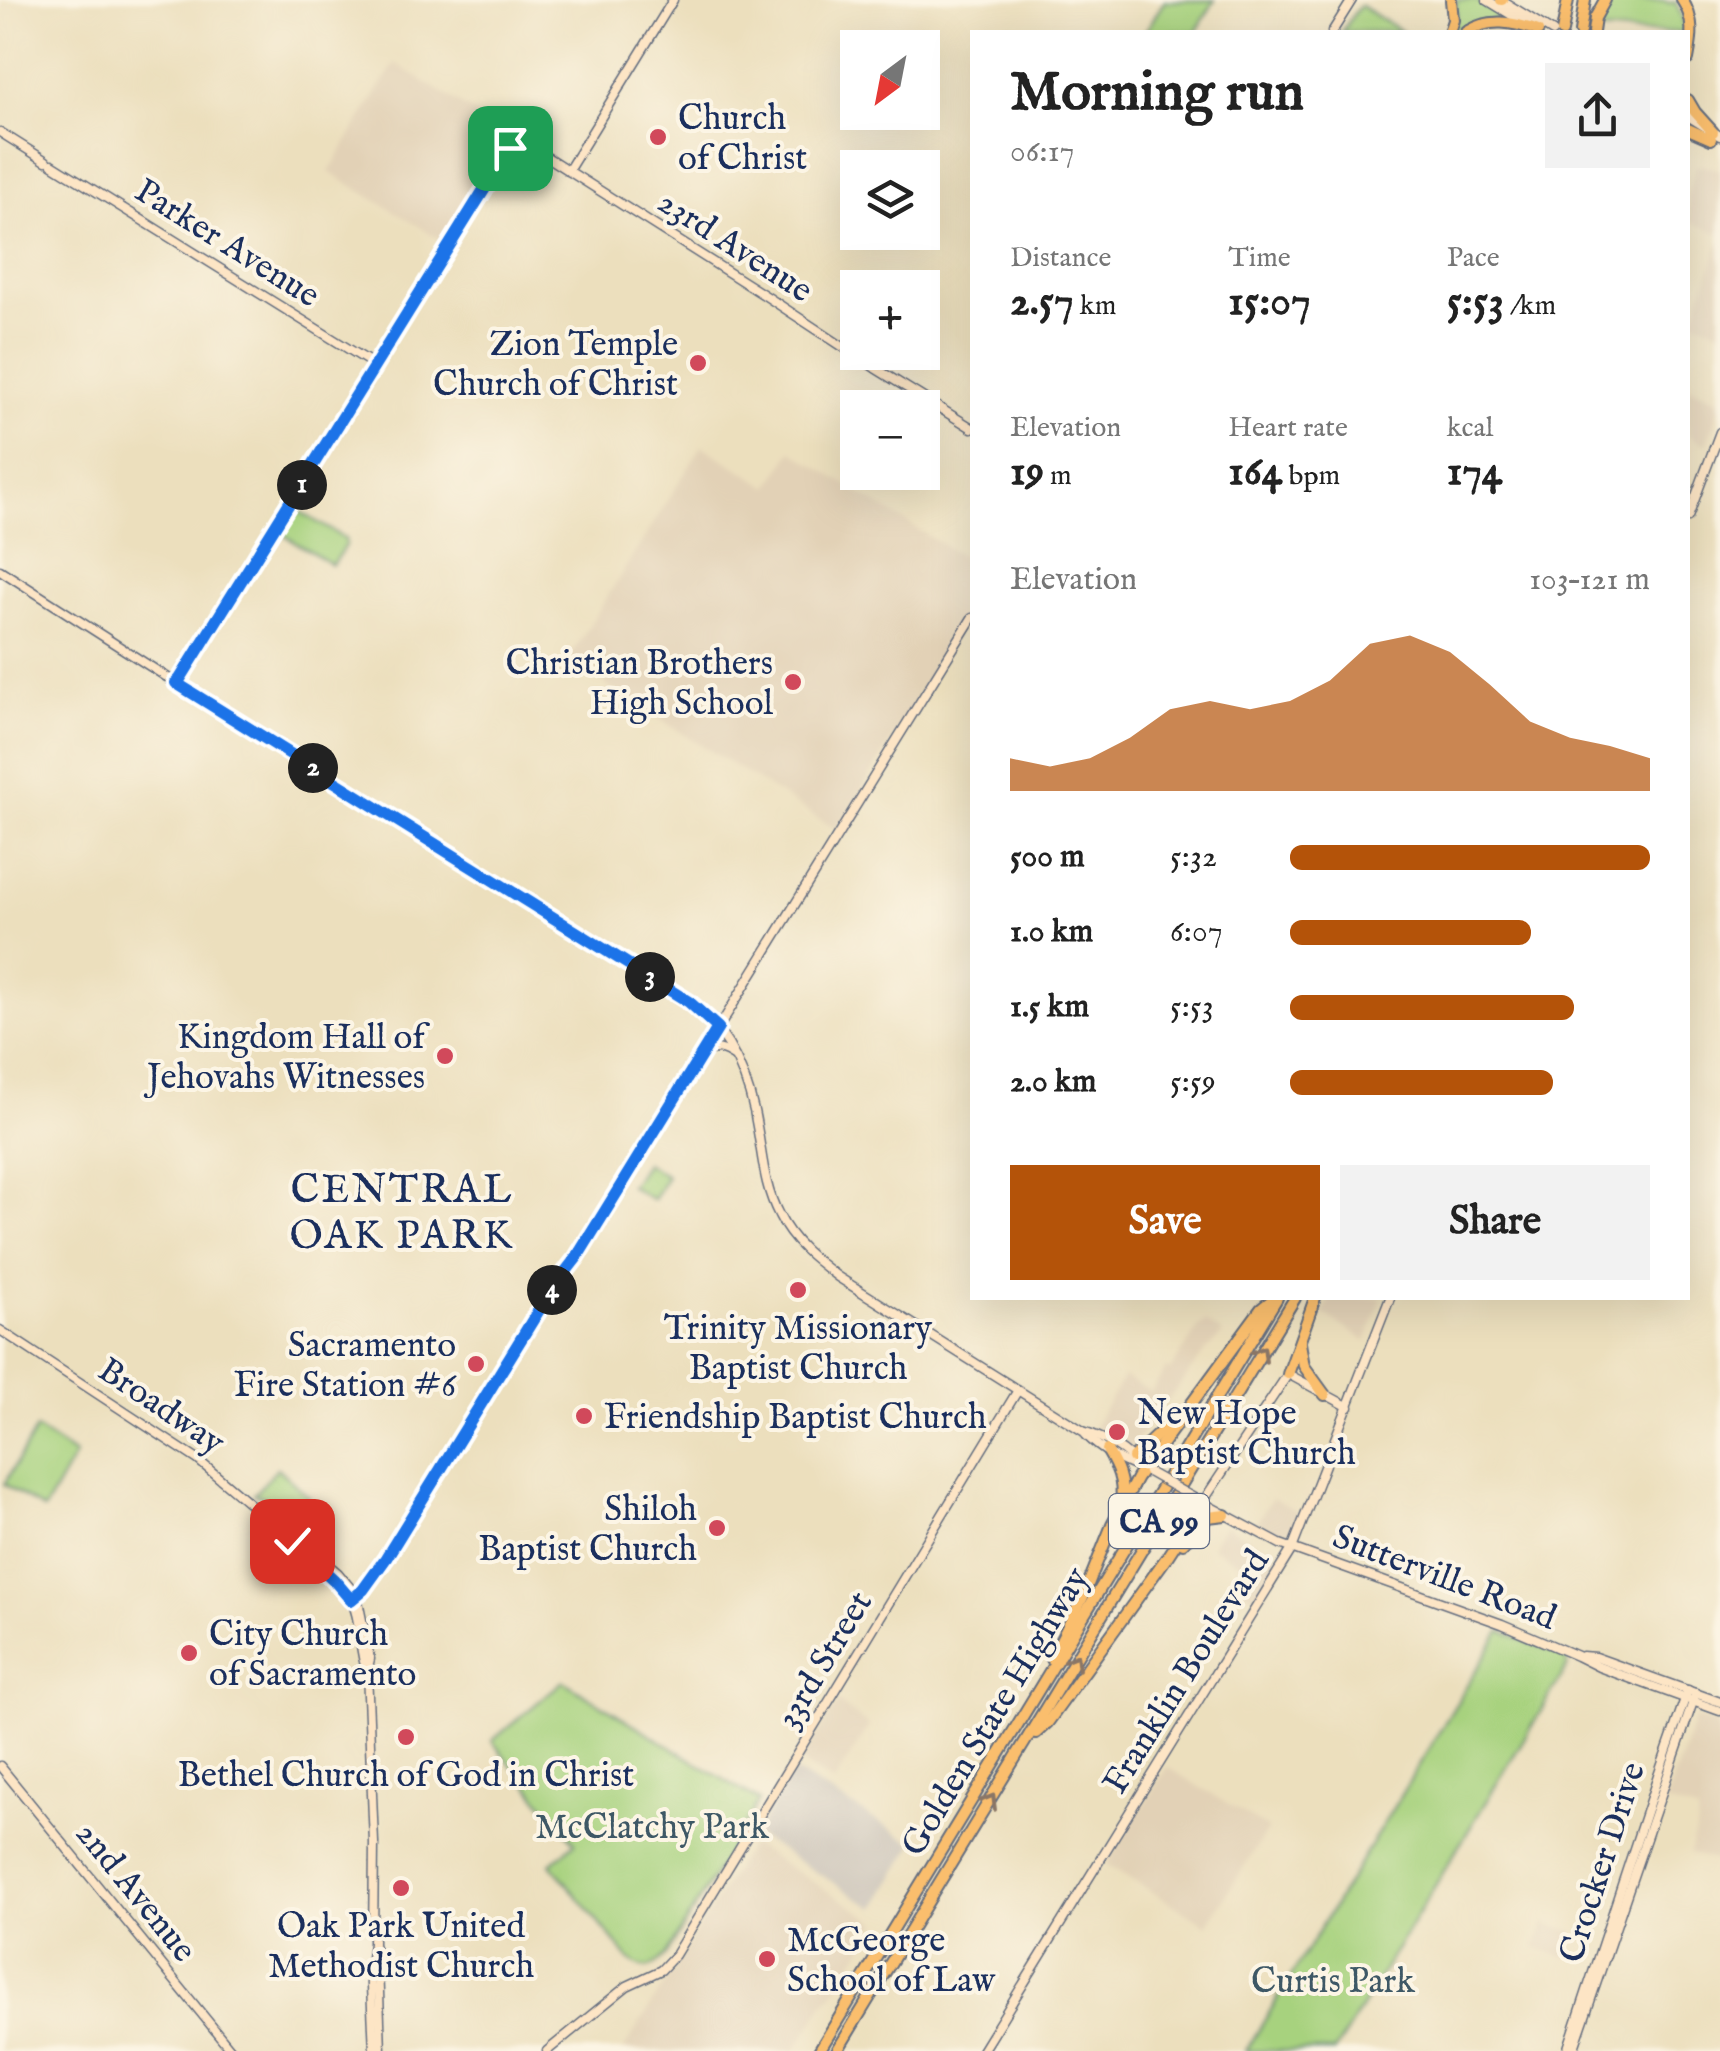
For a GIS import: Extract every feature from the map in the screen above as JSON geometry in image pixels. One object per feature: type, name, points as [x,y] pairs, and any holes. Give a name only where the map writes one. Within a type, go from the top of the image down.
[{"type":"highway","points":[[1450,30],[1452,0]]},
{"type":"highway","points":[[1580,30],[1585,0]]},
{"type":"highway","points":[[1593,30],[1605,0]]},
{"type":"highway","points":[[1679,0],[1687,30]]},
{"type":"highway","points":[[1679,0],[1692,22],[1690,49]]},
{"type":"highway","points":[[1562,30],[1567,1]]},
{"type":"highway","points":[[1471,30],[1490,22],[1540,29]]},
{"type":"highway","points":[[1690,103],[1716,138]]},
{"type":"highway","points":[[1690,128],[1716,138]]},
{"type":"highway","points":[[1022,1718],[1083,1597],[1118,1512],[1190,1404],[1261,1309],[1273,1300]]},
{"type":"highway","name":"Golden State Highway","points":[[819,2051],[1275,1300]]},
{"type":"highway","name":"Golden State Highway","points":[[837,2051],[1294,1300]]},
{"type":"highway","points":[[1288,1374],[1314,1300]]},
{"type":"highway","points":[[1300,1338],[1304,1366],[1325,1395]]},
{"type":"highway","points":[[1132,1458],[1190,1404]]},
{"type":"highway","points":[[1107,1450],[1122,1482],[1118,1512]]},
{"type":"highway","points":[[1024,1744],[1048,1722],[1166,1557],[1199,1500]]},
{"type":"highway","points":[[1166,1557],[1208,1517],[1225,1515]]},
{"type":"street","points":[[568,171],[673,0]]},
{"type":"street","points":[[1333,30],[1352,0]]},
{"type":"street","points":[[1488,0],[1540,29]]},
{"type":"street","points":[[1501,0],[1540,29]]},
{"type":"street","points":[[1690,118],[1716,138]]},
{"type":"street","name":"Parker Avenue","points":[[0,132],[376,366]]},
{"type":"street","name":"23rd Avenue","points":[[376,366],[510,148],[519,144],[531,147],[970,427]]},
{"type":"street","points":[[176,683],[376,366]]},
{"type":"street","points":[[1690,512],[1720,432]]},
{"type":"street","points":[[0,570],[689,1002],[718,1028],[735,1057],[754,1113],[764,1176],[778,1214],[793,1238],[817,1262],[1146,1470]]},
{"type":"street","points":[[378,2051],[370,1964],[374,1843],[367,1671],[370,1660],[354,1598],[386,1558],[550,1292],[577,1257],[970,621]]},
{"type":"street","points":[[703,1054],[719,1048],[735,1057]]},
{"type":"street","name":"Franklin Boulevard","points":[[982,2051],[1292,1549],[1389,1300]]},
{"type":"street","name":"Broadway","points":[[0,1330],[198,1460],[328,1564],[350,1585],[354,1598]]},
{"type":"street","points":[[1199,1500],[1288,1374],[1349,1407]]},
{"type":"street","name":"33rd Street","points":[[546,2051],[627,1986],[664,1968],[675,1955],[1018,1390]]},
{"type":"street","points":[[1083,1431],[1129,1464],[1146,1470]]},
{"type":"street","name":"Sutterville Road","points":[[1146,1470],[1292,1549],[1488,1619],[1622,1676],[1720,1702]]},
{"type":"street","name":"Sutterville Road","points":[[1578,1656],[1595,1657],[1654,1679],[1720,1711]]},
{"type":"street","points":[[1622,1676],[1654,1679]]},
{"type":"street","name":"Crocker Drive","points":[[1570,2051],[1691,1696]]},
{"type":"street","name":"2nd Avenue","points":[[0,1766],[232,2051]]},
{"type":"shaded area","points":[[395,63],[512,137],[445,242],[329,172]]},
{"type":"shaded area","points":[[1697,165],[1720,169],[1720,234],[1690,222],[1690,187]]},
{"type":"shaded area","points":[[1720,241],[1720,330],[1693,320]]},
{"type":"shaded area","points":[[1690,387],[1720,400],[1706,443],[1690,435]]},
{"type":"shaded area","points":[[702,446],[769,487],[792,451],[840,481],[840,490],[855,490],[970,562],[970,612],[837,830],[607,686],[600,676],[569,658]]},
{"type":"shaded area","points":[[1329,1300],[1381,1300],[1366,1341],[1323,1314]]},
{"type":"shaded area","points":[[1205,1322],[1223,1334],[1129,1450],[1095,1429],[1124,1377],[1151,1392]]},
{"type":"shaded area","points":[[1272,1498],[1300,1513],[1288,1538],[1256,1523]]},
{"type":"shaded area","points":[[1225,1525],[1278,1555],[1257,1598],[1231,1583],[1242,1565],[1211,1546]]},
{"type":"shaded area","points":[[838,1702],[869,1726],[834,1783],[801,1760]]},
{"type":"shaded area","points":[[1695,1718],[1720,1726],[1720,1863],[1689,1853],[1698,1813],[1665,1802]]},
{"type":"shaded area","points":[[1167,1767],[1268,1829],[1207,1925],[1106,1864]]},
{"type":"shaded area","points":[[792,1773],[912,1842],[875,1908],[757,1836]]},
{"type":"shaded area","name":"McGeorge School of Law","points":[[751,1844],[878,1922],[795,2051],[626,2051],[624,2049]]},
{"type":"shaded area","points":[[1545,1923],[1574,1932],[1566,1958],[1535,1947]]},
{"type":"green space","points":[[1165,0],[1215,0],[1197,30],[1146,30]]},
{"type":"green space","points":[[1456,0],[1478,0],[1502,16],[1501,20],[1470,30],[1453,30]]},
{"type":"green space","points":[[1611,0],[1675,2],[1684,30],[1597,30],[1600,15]]},
{"type":"green space","points":[[1360,5],[1399,30],[1342,30]]},
{"type":"green space","points":[[299,511],[345,539],[346,544],[332,565],[281,533],[293,512]]},
{"type":"green space","points":[[645,1163],[667,1176],[653,1200],[630,1186]]},
{"type":"green space","points":[[36,1429],[75,1455],[44,1510],[4,1484]]},
{"type":"green space","points":[[277,1468],[309,1497],[289,1520],[254,1494]]},
{"type":"green space","name":"Curtis Park","points":[[1499,1633],[1563,1656],[1568,1666],[1335,2051],[1246,2051]]},
{"type":"green space","name":"McClatchy Park","points":[[563,1681],[759,1801],[666,1955],[652,1966],[639,1966],[628,1958],[551,1864],[575,1843],[492,1741]]},
{"type":"place","name":"Church of Christ","points":[[658,137]]},
{"type":"place","name":"Zion Temple Church of Christ","points":[[698,363]]},
{"type":"place","name":"Christian Brothers High School","points":[[793,682]]},
{"type":"place","name":"Kingdom Hall of Jehovahs Witnesses","points":[[445,1056]]},
{"type":"place","name":"Trinity Missionary Baptist Church","points":[[798,1290]]},
{"type":"place","name":"Sacramento Fire Station #6","points":[[476,1364]]},
{"type":"place","name":"Friendship Baptist Church","points":[[584,1416]]},
{"type":"place","name":"New Hope Baptist Church","points":[[1117,1432]]},
{"type":"place","name":"Shiloh Baptist Church","points":[[717,1528]]},
{"type":"place","name":"City Church of Sacramento","points":[[189,1653]]},
{"type":"place","name":"Bethel Church of God in Christ","points":[[406,1737]]},
{"type":"place","name":"Oak Park United Methodist Church","points":[[401,1888]]},
{"type":"place","name":"McGeorge School of Law","points":[[767,1959]]},
{"type":"district","name":"CENTRAL OAK PARK","points":[[402,1211]]},
{"type":"route","points":[[292,1541],[351,1600],[363,1590],[550,1292],[577,1257],[718,1028],[689,1002],[176,683],[264,548],[510,148]]}]
